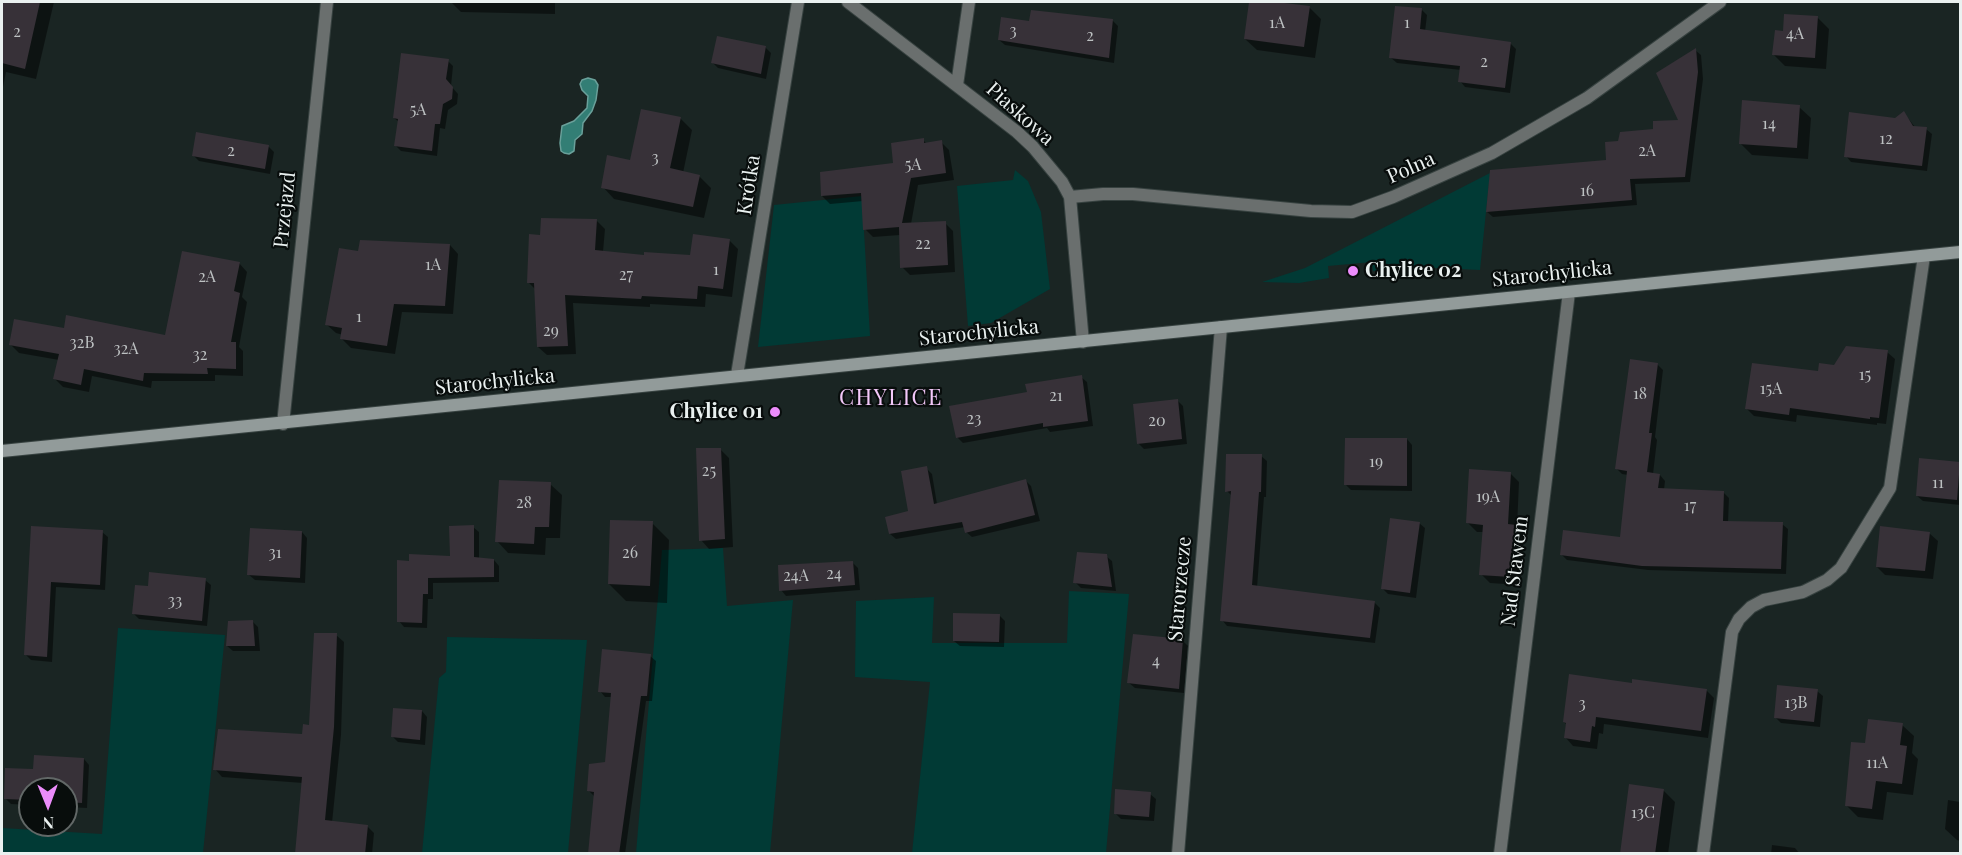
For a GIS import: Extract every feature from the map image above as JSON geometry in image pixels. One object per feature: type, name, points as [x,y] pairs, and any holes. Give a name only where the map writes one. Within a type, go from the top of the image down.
[{"type":"street","name":"Przejazd","points":[[283,424],[327,2]]},
{"type":"street","name":"Krótka","points":[[737,375],[798,2]]},
{"type":"street","name":"Piaskowa","points":[[848,2],[957,85],[1033,147],[1062,182],[1070,197],[1083,342]]},
{"type":"street","points":[[957,85],[969,2]]},
{"type":"street","name":"Polna","points":[[1070,197],[1133,194],[1311,211],[1352,212],[1393,197],[1492,153],[1587,98],[1720,2]]},
{"type":"street","name":"Starochylicka","points":[[2,451],[1960,252]]},
{"type":"street","points":[[1703,854],[1732,632],[1738,619],[1751,607],[1764,600],[1803,592],[1827,580],[1841,568],[1890,488],[1924,256]]},
{"type":"street","name":"Nad Stawem","points":[[1500,854],[1569,292]]},
{"type":"street","name":"Starorzecze","points":[[1178,854],[1221,327]]},
{"type":"shaded area","points":[[588,78],[595,80],[598,85],[596,100],[592,111],[583,123],[582,134],[575,140],[574,151],[569,154],[564,153],[561,151],[560,143],[562,126],[574,121],[587,108],[588,96],[580,84],[582,80]]},
{"type":"shaded area","points":[[1015,170],[1028,181],[1041,212],[1050,289],[991,323],[968,326],[957,186],[1013,180]]},
{"type":"shaded area","points":[[1490,173],[1480,270],[1438,268],[1373,271],[1372,262],[1328,266],[1329,278],[1299,283],[1262,282],[1305,268]]},
{"type":"shaded area","points":[[862,196],[870,336],[758,347],[774,205]]},
{"type":"shaded area","points":[[723,548],[727,606],[793,600],[770,853],[636,853],[662,550]]},
{"type":"shaded area","points":[[1069,591],[1129,594],[1106,853],[912,853],[930,682],[855,677],[856,601],[934,597],[932,643],[1067,643]]},
{"type":"shaded area","points":[[118,628],[225,635],[203,853],[2,853],[2,828],[18,829],[18,837],[78,837],[78,833],[102,834]]},
{"type":"shaded area","points":[[447,637],[587,640],[568,853],[422,853],[439,678],[446,672]]},
{"type":"building","points":[[2,2],[40,2],[25,69],[2,63]]},
{"type":"building","points":[[1249,2],[1310,6],[1304,47],[1244,39]]},
{"type":"building","points":[[1395,6],[1422,8],[1420,29],[1511,42],[1505,88],[1458,82],[1460,66],[1389,58]]},
{"type":"building","points":[[1031,10],[1113,19],[1109,58],[998,40],[1001,17],[1029,21]]},
{"type":"building","points":[[1784,14],[1818,16],[1815,58],[1772,55],[1775,30],[1783,31]]},
{"type":"building","points":[[717,36],[766,46],[761,74],[711,63]]},
{"type":"building","points":[[1696,48],[1698,72],[1685,177],[1630,179],[1632,200],[1486,212],[1490,170],[1606,160],[1605,142],[1618,141],[1620,132],[1653,129],[1653,121],[1678,120],[1656,73]]},
{"type":"building","points":[[401,53],[449,59],[446,79],[453,87],[452,99],[443,104],[440,124],[435,124],[432,151],[394,146],[398,119],[393,118]]},
{"type":"building","points":[[1742,100],[1800,105],[1797,148],[1739,144]]},
{"type":"building","points":[[641,109],[681,117],[670,168],[700,175],[693,207],[601,188],[607,155],[630,160]]},
{"type":"building","points":[[1904,111],[1913,126],[1927,127],[1922,166],[1844,157],[1849,112],[1895,118]]},
{"type":"building","points":[[196,132],[269,145],[265,169],[192,156]]},
{"type":"building","points":[[924,138],[924,143],[942,140],[946,173],[911,178],[902,223],[946,221],[948,265],[900,268],[899,227],[863,230],[861,193],[821,196],[820,172],[893,163],[891,143]]},
{"type":"building","points":[[541,218],[597,219],[595,250],[644,255],[644,252],[690,255],[693,234],[730,239],[723,289],[698,286],[697,299],[565,295],[568,346],[537,347],[534,283],[527,283],[529,234],[540,235]]},
{"type":"building","points":[[360,240],[450,244],[445,306],[394,304],[387,346],[340,339],[342,328],[325,325],[339,248],[358,251]]},
{"type":"building","points":[[182,251],[240,262],[234,291],[240,293],[231,342],[236,342],[236,369],[207,368],[208,374],[144,373],[143,381],[84,369],[81,385],[53,379],[59,354],[9,345],[14,319],[64,328],[66,315],[165,335]]},
{"type":"building","points":[[1846,346],[1888,350],[1879,418],[1870,417],[1870,419],[1790,408],[1789,415],[1745,409],[1752,363],[1818,371],[1819,363],[1834,365]]},
{"type":"building","points":[[1630,359],[1658,363],[1649,433],[1652,433],[1647,472],[1660,474],[1658,488],[1724,491],[1723,521],[1783,522],[1781,569],[1642,566],[1560,555],[1563,530],[1620,537],[1627,471],[1615,469]]},
{"type":"building","points":[[1082,375],[1088,421],[1043,427],[1043,423],[956,438],[949,406],[1027,392],[1025,384]]},
{"type":"building","points":[[1178,399],[1182,439],[1137,444],[1133,404]]},
{"type":"building","points":[[1345,438],[1407,438],[1407,486],[1344,485]]},
{"type":"building","points":[[696,448],[721,448],[725,539],[699,541]]},
{"type":"building","points":[[1226,454],[1262,454],[1261,492],[1259,492],[1252,585],[1375,601],[1370,638],[1220,621],[1231,491],[1225,492]]},
{"type":"building","points":[[1919,458],[1960,462],[1957,500],[1916,496]]},
{"type":"building","points":[[927,466],[934,504],[1026,479],[1035,515],[965,533],[962,522],[889,534],[885,517],[908,511],[901,471]]},
{"type":"building","points":[[1469,469],[1511,472],[1508,524],[1516,525],[1511,577],[1479,575],[1483,525],[1466,523]]},
{"type":"building","points":[[499,480],[551,482],[549,527],[535,527],[534,544],[495,542]]},
{"type":"building","points":[[1390,518],[1420,522],[1410,593],[1381,589]]},
{"type":"building","points":[[610,520],[653,521],[650,586],[608,584]]},
{"type":"building","points":[[474,525],[474,557],[494,559],[494,577],[428,578],[428,594],[423,594],[422,623],[397,622],[397,560],[409,561],[409,554],[450,556],[449,526]]},
{"type":"building","points":[[31,526],[103,530],[100,585],[51,582],[47,657],[24,655]]},
{"type":"building","points":[[1880,526],[1930,532],[1925,571],[1876,567]]},
{"type":"building","points":[[250,528],[302,531],[300,578],[247,575]]},
{"type":"building","points":[[1077,552],[1107,554],[1112,587],[1073,583]]},
{"type":"building","points":[[853,561],[855,585],[779,591],[778,565]]},
{"type":"building","points":[[149,572],[206,578],[202,621],[132,614],[135,585],[148,586]]},
{"type":"building","points":[[953,613],[1000,614],[999,642],[953,641]]},
{"type":"building","points":[[253,620],[255,646],[226,646],[228,621]]},
{"type":"building","points":[[314,633],[337,633],[334,727],[325,820],[368,825],[365,854],[295,854],[302,777],[213,770],[218,729],[302,734],[303,724],[309,725]]},
{"type":"building","points":[[1133,634],[1183,639],[1179,689],[1127,683]]},
{"type":"building","points":[[602,649],[651,654],[647,696],[641,696],[619,854],[588,854],[594,792],[587,791],[589,764],[605,762],[611,693],[598,692]]},
{"type":"building","points":[[1569,674],[1632,683],[1632,679],[1707,689],[1701,731],[1596,717],[1590,742],[1564,738],[1566,723],[1563,722]]},
{"type":"building","points":[[1777,685],[1818,689],[1814,722],[1774,718]]},
{"type":"building","points":[[393,708],[422,710],[420,740],[391,737]]},
{"type":"building","points":[[1868,719],[1903,723],[1900,745],[1907,746],[1902,784],[1876,781],[1872,809],[1845,806],[1851,742],[1865,743]]},
{"type":"building","points":[[34,755],[84,758],[82,803],[78,803],[78,777],[18,777],[18,800],[4,799],[5,768],[33,769]]},
{"type":"building","points":[[1629,784],[1664,789],[1655,854],[1620,854]]},
{"type":"building","points":[[1115,789],[1151,792],[1149,817],[1114,814]]},
{"type":"place","name":"Chylice 02","points":[[1353,271]]},
{"type":"place","name":"Chylice 01","points":[[775,412]]},
{"type":"district","name":"CHYLICE","points":[[891,398]]}]
